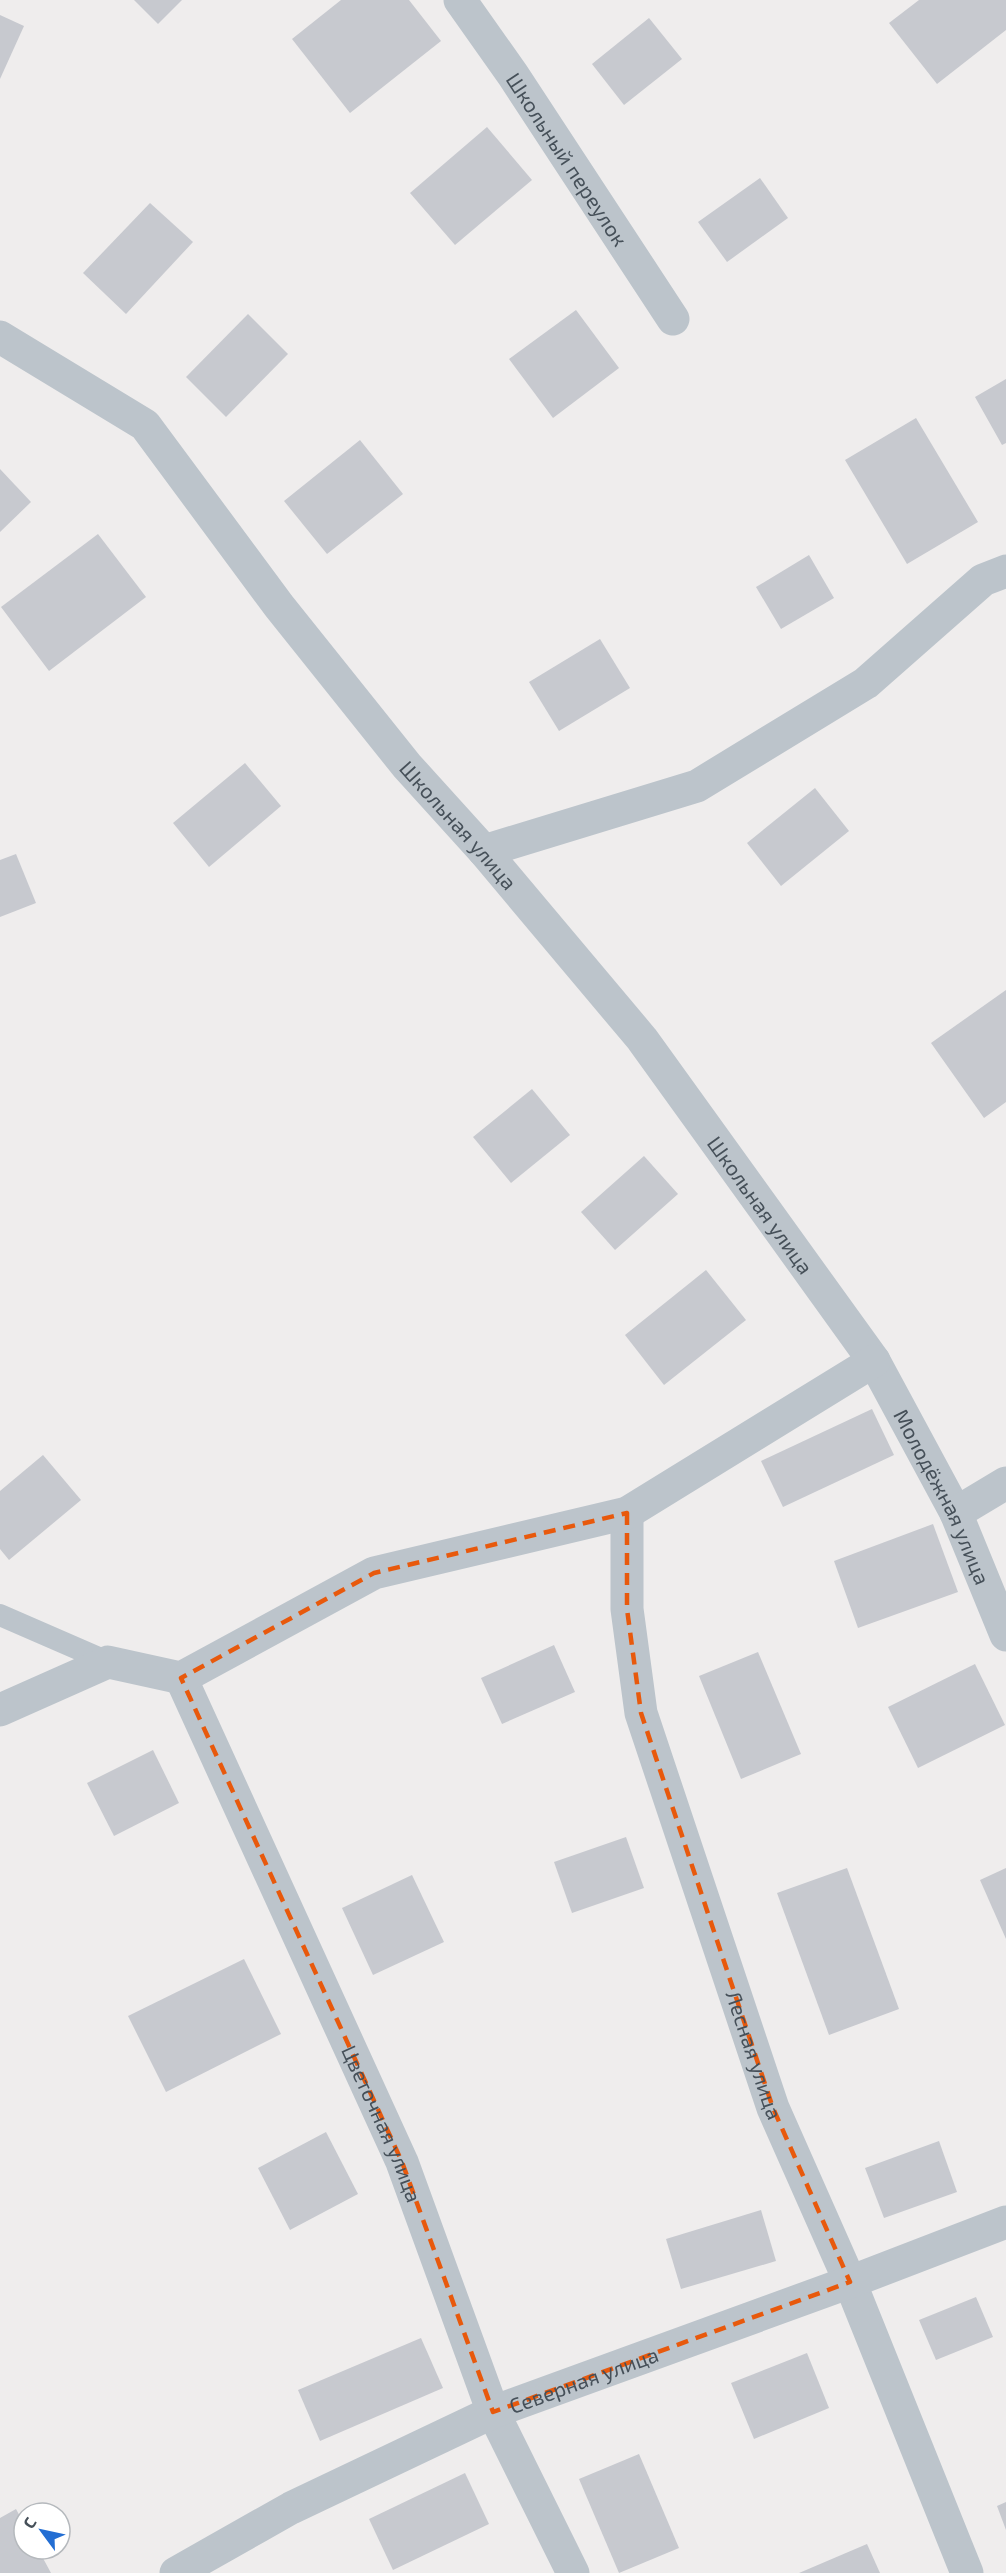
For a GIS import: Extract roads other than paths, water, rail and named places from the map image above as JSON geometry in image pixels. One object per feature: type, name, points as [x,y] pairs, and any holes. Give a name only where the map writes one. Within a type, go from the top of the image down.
[{"type":"street","name":"Школьный переулок","points":[[460,0],[513,75],[673,319]]},
{"type":"street","name":"Школьная улица","points":[[0,336],[145,425],[279,606],[407,766],[484,851],[642,1039],[874,1361]]},
{"type":"street","points":[[484,851],[697,786],[866,683],[983,580],[1006,571]]},
{"type":"street","points":[[0,1710],[108,1662],[181,1678],[374,1574],[627,1513],[874,1361]]},
{"type":"street","name":"Молодёжная улица","points":[[874,1361],[956,1513],[1006,1635]]},
{"type":"street","points":[[956,1513],[1006,1483]]},
{"type":"street","name":"Лесная улица","points":[[627,1513],[627,1609],[641,1713],[773,2108],[850,2282],[967,2573]]},
{"type":"street","name":"Цветочная улица","points":[[181,1678],[402,2162],[493,2412],[573,2573]]},
{"type":"street","name":"Северная улица","points":[[176,2573],[291,2508],[493,2412],[850,2282],[1006,2222]]},
{"type":"lane","points":[[0,1615],[108,1662]]}]
